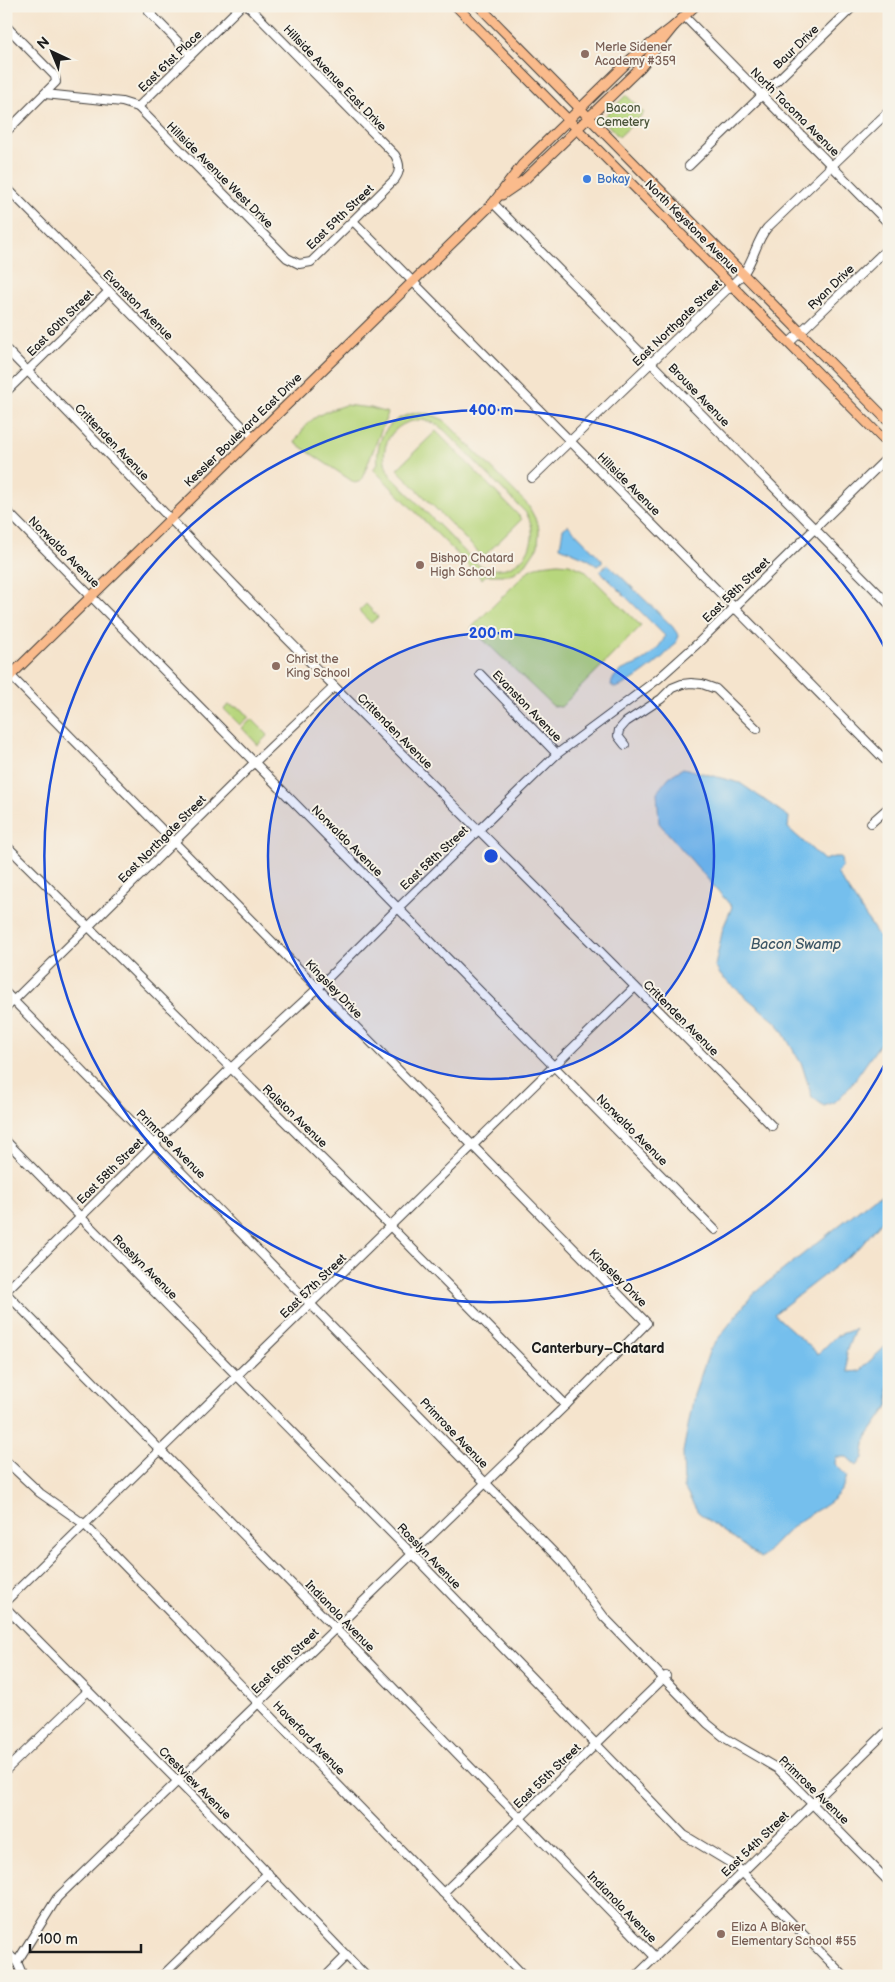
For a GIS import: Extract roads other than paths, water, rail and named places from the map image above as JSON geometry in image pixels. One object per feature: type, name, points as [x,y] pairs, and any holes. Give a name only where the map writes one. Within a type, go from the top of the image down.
[{"type":"main road","name":"North Keystone Avenue","points":[[456,6],[889,445]]},
{"type":"main road","name":"North Keystone Avenue","points":[[479,6],[889,422]]},
{"type":"main road","name":"Kessler Boulevard East Drive","points":[[8,676],[495,201],[524,180],[641,67],[674,26],[695,6]]},
{"type":"main road","name":"Kessler Boulevard East Drive","points":[[495,201],[517,171],[568,120],[632,58],[674,26]]},
{"type":"street","name":"East 61st Place","points":[[45,94],[122,102],[138,107],[241,6]]},
{"type":"street","name":"Hillside Avenue East Drive","points":[[248,6],[395,155],[399,169]]},
{"type":"street","name":"Baur Drive","points":[[689,166],[854,6]]},
{"type":"street","points":[[149,12],[191,55]]},
{"type":"street","name":"North Tacoma Avenue","points":[[684,16],[889,224]]},
{"type":"street","points":[[6,26],[55,76],[56,82],[6,132]]},
{"type":"street","name":"Hillside Avenue West Drive","points":[[138,107],[287,258]]},
{"type":"street","name":"East Northgate Street","points":[[532,478],[743,274],[765,230],[889,111]]},
{"type":"street","name":"East 59th Street","points":[[287,258],[299,264],[311,262],[395,179],[399,169]]},
{"type":"street","name":"Evanston Avenue","points":[[6,187],[254,438]]},
{"type":"street","name":"Brouse Avenue","points":[[495,201],[889,604]]},
{"type":"street","name":"Hillside Avenue","points":[[353,221],[889,764]]},
{"type":"street","name":"Ryan Drive","points":[[789,343],[889,247]]},
{"type":"street","name":"East 60th Street","points":[[6,392],[109,291]]},
{"type":"street","name":"Crittenden Avenue","points":[[6,349],[334,687],[480,830],[772,1126]]},
{"type":"street","name":"East 58th Street","points":[[6,1292],[154,1143],[230,1069],[318,988],[557,754],[658,679],[889,456]]},
{"type":"street","name":"Norwaldo Avenue","points":[[6,510],[715,1230]]},
{"type":"street","name":"Evanston Avenue","points":[[480,674],[557,754]]},
{"type":"street","name":"Kingsley Drive","points":[[8,676],[647,1322]]},
{"type":"street","points":[[658,679],[668,692]]},
{"type":"street","points":[[625,745],[618,736],[621,727],[662,699],[674,687],[685,683],[702,684],[712,687],[724,695],[757,729]]},
{"type":"street","name":"East Northgate Street","points":[[6,1008],[254,763],[334,687]]},
{"type":"street","points":[[871,823],[889,807]]},
{"type":"street","name":"Ralston Avenue","points":[[6,845],[390,1226],[566,1405]]},
{"type":"street","name":"East 57th Street","points":[[6,1601],[635,987]]},
{"type":"street","name":"Primrose Avenue","points":[[6,993],[562,1561],[604,1617],[666,1677],[716,1732],[775,1766],[889,1882]]},
{"type":"street","name":"Rosslyn Avenue","points":[[6,1141],[412,1554],[687,1838],[733,1864],[844,1976]]},
{"type":"street","name":"Indianola Avenue","points":[[6,1292],[655,1958]]},
{"type":"street","name":"East 56th Street","points":[[17,1962],[57,1898],[566,1405],[647,1322]]},
{"type":"street","name":"Haverford Avenue","points":[[6,1461],[40,1493],[84,1524],[524,1976]]},
{"type":"street","name":"Crestview Avenue","points":[[6,1608],[178,1781],[366,1976]]},
{"type":"street","name":"East 55th Street","points":[[443,1893],[666,1677]]},
{"type":"street","points":[[6,1770],[88,1692]]},
{"type":"street","name":"East 54th Street","points":[[636,1976],[888,1731]]},
{"type":"street","points":[[162,1976],[268,1873]]},
{"type":"street","points":[[6,1952],[17,1962],[23,1976]]},
{"type":"street","points":[[326,1976],[347,1955]]},
{"type":"water","points":[[568,525],[602,560],[602,563],[597,566],[588,559],[560,547],[563,529]]},
{"type":"water","points":[[608,564],[672,626],[679,636],[676,643],[652,666],[615,688],[611,685],[616,675],[647,658],[659,646],[665,636],[600,571]]},
{"type":"water","name":"Bacon Swamp","points":[[683,768],[740,783],[789,817],[788,828],[824,860],[841,857],[842,866],[837,873],[889,952],[889,1031],[849,1088],[835,1102],[824,1106],[812,1097],[802,1065],[778,1024],[721,976],[715,966],[723,928],[732,907],[659,823],[657,792],[669,777]]},
{"type":"water","points":[[889,1191],[889,1216],[887,1215],[859,1248],[774,1314],[818,1354],[836,1336],[855,1329],[846,1352],[848,1372],[859,1371],[889,1343],[889,1405],[866,1438],[863,1458],[857,1466],[847,1457],[836,1457],[835,1464],[847,1476],[839,1493],[827,1504],[792,1527],[761,1558],[698,1512],[684,1488],[683,1452],[694,1395],[710,1349],[753,1294],[876,1196]]},
{"type":"place","name":"Merle Sidener Academy #359","points":[[585,54]]},
{"type":"place","name":"Bokay","points":[[587,179]]},
{"type":"place","name":"Bishop Chatard High School","points":[[420,565]]},
{"type":"place","name":"Christ the King School","points":[[276,666]]},
{"type":"place","name":"Eliza A Blaker Elementary School #55","points":[[721,1934]]},
{"type":"district","name":"Canterbury–Chatard","points":[[598,1348]]},
{"type":"park label","name":"Bacon Cemetery","points":[[623,115]]}]
